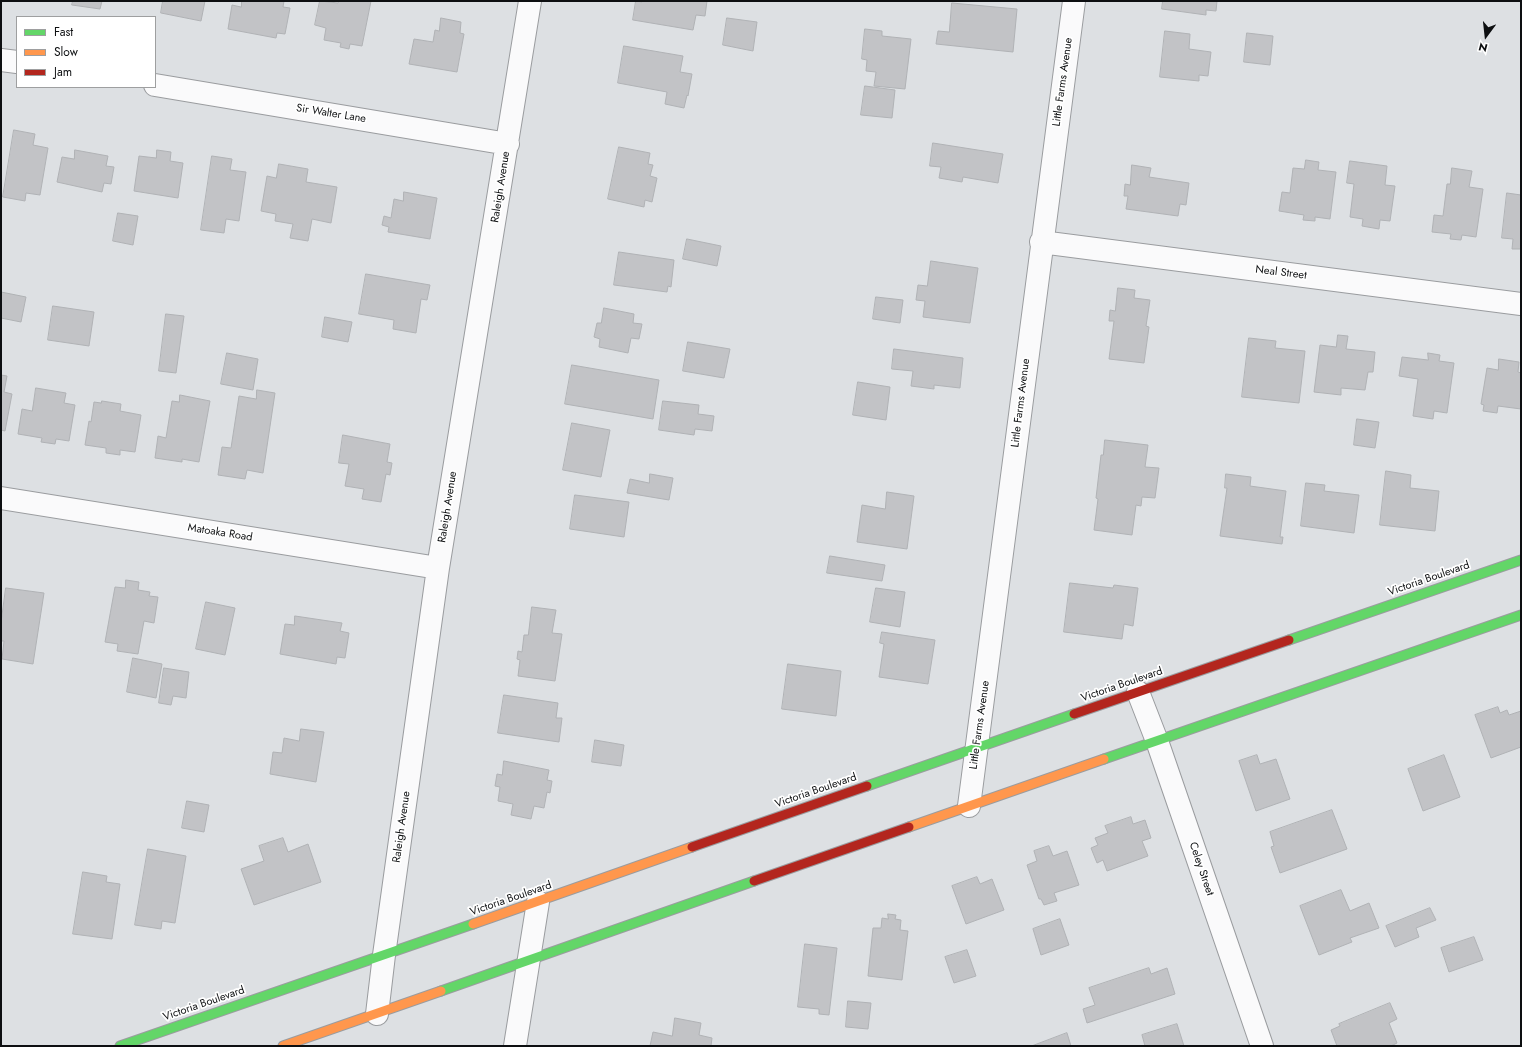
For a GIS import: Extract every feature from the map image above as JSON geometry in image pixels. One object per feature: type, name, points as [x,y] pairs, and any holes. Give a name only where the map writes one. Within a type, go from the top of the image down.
[{"type":"main road","name":"Victoria Boulevard","points":[[120,1046],[538,902],[977,747],[1521,560]]},
{"type":"main road","points":[[283,1046],[1521,615]]},
{"type":"street","name":"Raleigh Avenue","points":[[377,1014],[438,568],[530,1]]},
{"type":"street","name":"Little Farms Avenue","points":[[969,806],[1041,242],[1074,1]]},
{"type":"street","points":[[1,60],[16,62]]},
{"type":"street","name":"Sir Walter Lane","points":[[156,85],[508,144]]},
{"type":"street","name":"Neal Street","points":[[1041,242],[1521,304]]},
{"type":"street","name":"Matoaka Road","points":[[1,498],[438,568]]},
{"type":"street","name":"Celey Street","points":[[1138,692],[1157,741],[1262,1046]]},
{"type":"street","points":[[515,1046],[538,902]]},
{"type":"building","points":[[73,1],[102,1],[100,9],[72,5]]},
{"type":"building","points":[[163,1],[205,1],[201,21],[161,13]]},
{"type":"building","points":[[242,1],[284,1],[283,7],[290,8],[285,34],[277,33],[276,38],[228,29],[232,5],[241,7]]},
{"type":"building","points":[[320,1],[338,3],[339,1],[371,1],[362,46],[350,44],[349,49],[340,47],[341,43],[324,40],[326,28],[315,25]]},
{"type":"building","points":[[636,1],[707,1],[705,16],[696,15],[693,30],[633,20]]},
{"type":"building","points":[[1163,1],[1217,1],[1216,11],[1206,10],[1206,15],[1162,9]]},
{"type":"building","points":[[952,3],[1017,9],[1013,52],[936,44],[938,31],[949,32]]},
{"type":"building","points":[[441,18],[461,22],[460,33],[464,34],[457,72],[409,64],[414,39],[433,42],[435,30],[439,31]]},
{"type":"building","points":[[727,18],[757,22],[753,51],[723,45]]},
{"type":"building","points":[[865,29],[882,31],[882,36],[911,39],[905,89],[874,86],[876,72],[866,71],[867,60],[862,59]]},
{"type":"building","points":[[1165,31],[1190,34],[1189,49],[1211,52],[1208,76],[1199,75],[1199,81],[1160,77]]},
{"type":"building","points":[[1247,33],[1273,36],[1270,65],[1244,62]]},
{"type":"building","points":[[624,46],[683,56],[680,72],[692,74],[684,108],[665,104],[667,92],[618,83]]},
{"type":"building","points":[[865,86],[895,90],[892,118],[861,115]]},
{"type":"building","points":[[14,130],[35,134],[33,145],[48,148],[40,195],[26,193],[25,201],[3,197]]},
{"type":"building","points":[[933,143],[1003,154],[998,183],[963,177],[962,182],[939,178],[941,167],[930,166]]},
{"type":"building","points":[[619,147],[650,153],[648,164],[653,165],[650,176],[657,178],[652,202],[645,200],[644,207],[608,199]]},
{"type":"building","points":[[75,150],[108,156],[106,166],[114,167],[111,184],[104,183],[102,192],[57,182],[62,157],[74,159]]},
{"type":"building","points":[[157,150],[171,152],[170,161],[183,163],[178,198],[134,191],[139,156],[156,158]]},
{"type":"building","points":[[212,156],[232,159],[230,170],[246,172],[239,221],[226,219],[224,233],[201,230]]},
{"type":"building","points":[[1306,160],[1319,162],[1318,170],[1336,172],[1330,219],[1315,217],[1315,221],[1303,220],[1304,215],[1279,211],[1282,192],[1290,193],[1293,168],[1304,169]]},
{"type":"building","points":[[1350,161],[1387,166],[1385,185],[1395,186],[1390,221],[1380,220],[1379,229],[1362,226],[1363,219],[1350,217],[1354,184],[1347,183]]},
{"type":"building","points":[[279,164],[308,169],[306,182],[337,187],[331,223],[312,219],[308,241],[290,238],[293,224],[275,221],[276,214],[261,211],[267,176],[276,178]]},
{"type":"building","points":[[1132,165],[1151,168],[1149,177],[1189,183],[1186,205],[1180,204],[1178,216],[1126,209],[1128,196],[1124,196],[1125,184],[1130,185]]},
{"type":"building","points":[[1452,168],[1472,171],[1469,187],[1483,189],[1476,237],[1462,235],[1461,240],[1450,239],[1451,234],[1432,232],[1434,215],[1443,216],[1447,184],[1450,184]]},
{"type":"building","points":[[404,192],[437,198],[430,239],[388,232],[389,227],[382,225],[384,216],[391,218],[394,199],[403,201]]},
{"type":"building","points":[[1507,193],[1521,195],[1521,249],[1512,249],[1513,239],[1502,238]]},
{"type":"building","points":[[118,213],[138,216],[133,245],[113,241]]},
{"type":"building","points":[[687,239],[721,246],[717,266],[683,259]]},
{"type":"building","points":[[619,252],[674,260],[671,287],[668,286],[667,292],[614,285]]},
{"type":"building","points":[[931,261],[978,268],[970,323],[923,317],[925,301],[916,300],[918,285],[927,286]]},
{"type":"building","points":[[366,274],[430,285],[427,300],[421,299],[416,333],[393,329],[394,320],[359,314]]},
{"type":"building","points":[[1118,288],[1135,290],[1134,298],[1150,300],[1146,326],[1149,327],[1144,363],[1109,359],[1114,321],[1109,321],[1110,310],[1115,311]]},
{"type":"building","points":[[1,292],[26,297],[21,322],[1,318]]},
{"type":"building","points":[[876,297],[903,300],[900,323],[873,319]]},
{"type":"building","points":[[53,306],[94,312],[89,346],[48,340]]},
{"type":"building","points":[[604,308],[634,314],[633,323],[642,324],[639,339],[631,338],[628,353],[599,347],[600,339],[594,337],[597,323],[601,323]]},
{"type":"building","points":[[166,314],[184,316],[176,373],[159,371]]},
{"type":"building","points":[[325,317],[352,322],[348,342],[322,337]]},
{"type":"building","points":[[1338,335],[1348,336],[1346,349],[1375,352],[1373,372],[1368,372],[1365,390],[1341,388],[1341,395],[1314,392],[1320,345],[1336,347]]},
{"type":"building","points":[[1249,338],[1276,341],[1275,348],[1305,351],[1299,403],[1242,397]]},
{"type":"building","points":[[688,342],[730,349],[724,378],[683,371]]},
{"type":"building","points":[[894,349],[963,358],[960,388],[934,385],[934,389],[911,386],[913,371],[892,369]]},
{"type":"building","points":[[227,353],[258,359],[253,390],[221,384]]},
{"type":"building","points":[[1428,353],[1440,355],[1439,361],[1454,363],[1447,413],[1434,411],[1433,419],[1413,416],[1418,379],[1399,376],[1402,357],[1428,360]]},
{"type":"building","points":[[1499,359],[1519,362],[1518,372],[1521,373],[1521,409],[1498,406],[1497,413],[1483,411],[1484,405],[1481,404],[1487,368],[1498,370]]},
{"type":"building","points":[[572,365],[659,380],[653,419],[565,404]]},
{"type":"building","points":[[1,375],[7,376],[4,392],[12,394],[5,431],[1,430]]},
{"type":"building","points":[[858,382],[890,387],[886,420],[853,415]]},
{"type":"building","points":[[36,388],[66,393],[64,403],[75,405],[69,441],[56,439],[55,444],[41,442],[42,438],[18,434],[22,409],[32,411]]},
{"type":"building","points":[[257,390],[275,393],[263,473],[247,470],[245,479],[218,475],[222,447],[231,448],[239,396],[256,399]]},
{"type":"building","points":[[180,395],[210,401],[199,462],[182,459],[182,462],[155,458],[158,436],[166,438],[172,401],[179,402]]},
{"type":"building","points":[[102,401],[121,404],[120,411],[141,415],[135,452],[120,450],[120,455],[106,453],[106,448],[85,445],[94,402],[101,403]]},
{"type":"building","points":[[663,401],[699,405],[698,414],[714,416],[712,431],[695,429],[694,435],[659,430]]},
{"type":"building","points":[[1357,419],[1379,422],[1375,448],[1354,445]]},
{"type":"building","points":[[572,423],[610,430],[601,477],[563,470]]},
{"type":"building","points":[[343,435],[390,444],[387,462],[392,463],[390,475],[386,474],[381,502],[362,499],[364,489],[345,486],[349,464],[339,463]]},
{"type":"building","points":[[1105,440],[1148,445],[1145,467],[1159,468],[1155,498],[1142,497],[1141,506],[1136,505],[1132,535],[1094,530],[1101,455],[1103,455]]},
{"type":"building","points":[[1386,471],[1411,475],[1410,488],[1439,491],[1435,531],[1380,525]]},
{"type":"building","points":[[650,474],[673,478],[669,500],[627,493],[630,479],[649,483]]},
{"type":"building","points":[[1226,474],[1251,477],[1250,486],[1286,491],[1280,537],[1283,537],[1282,544],[1220,536],[1227,488],[1225,488]]},
{"type":"building","points":[[1306,483],[1325,485],[1324,491],[1359,495],[1354,533],[1301,526]]},
{"type":"building","points":[[887,492],[914,496],[907,549],[857,542],[862,505],[885,509]]},
{"type":"building","points":[[575,495],[629,502],[624,537],[570,529]]},
{"type":"building","points":[[830,556],[885,565],[882,581],[827,573]]},
{"type":"building","points":[[126,580],[139,582],[138,590],[150,592],[149,596],[158,597],[154,623],[144,621],[138,654],[117,651],[118,644],[105,642],[115,587],[125,588]]},
{"type":"building","points":[[1070,583],[1113,588],[1114,585],[1138,588],[1133,626],[1124,624],[1122,639],[1064,632]]},
{"type":"building","points":[[6,588],[44,593],[33,664],[2,659],[4,641],[1,641],[1,623]]},
{"type":"building","points":[[876,588],[905,592],[900,627],[870,622]]},
{"type":"building","points":[[206,602],[235,608],[225,655],[196,649]]},
{"type":"building","points":[[532,607],[556,610],[552,633],[562,634],[555,681],[518,676],[520,660],[517,659],[518,651],[522,652],[524,635],[528,635]]},
{"type":"building","points":[[295,616],[342,623],[340,631],[349,633],[345,658],[337,657],[336,664],[280,654],[285,624],[294,625]]},
{"type":"building","points":[[882,632],[935,640],[928,684],[879,677],[884,644],[880,643]]},
{"type":"building","points":[[133,658],[162,664],[156,698],[127,692]]},
{"type":"building","points":[[788,664],[841,671],[836,716],[782,709]]},
{"type":"building","points":[[164,668],[189,672],[186,698],[173,696],[171,705],[159,703]]},
{"type":"building","points":[[504,695],[558,703],[556,718],[562,718],[559,742],[498,733]]},
{"type":"building","points":[[1498,707],[1500,713],[1507,710],[1509,715],[1521,711],[1521,747],[1491,758],[1475,715]]},
{"type":"building","points":[[301,729],[324,732],[316,782],[270,774],[273,752],[282,753],[284,738],[299,741]]},
{"type":"building","points":[[595,740],[624,745],[621,766],[592,762]]},
{"type":"building","points":[[1257,755],[1260,764],[1276,759],[1290,799],[1256,811],[1239,761]]},
{"type":"building","points":[[1444,755],[1460,797],[1423,811],[1408,769]]},
{"type":"building","points":[[504,761],[549,770],[547,780],[552,781],[550,793],[547,792],[544,808],[534,806],[531,819],[511,815],[513,804],[498,801],[500,787],[495,786],[497,774],[502,775]]},
{"type":"building","points":[[187,801],[209,805],[204,832],[182,828]]},
{"type":"building","points":[[1332,810],[1347,849],[1280,873],[1271,847],[1274,846],[1270,832]]},
{"type":"building","points":[[1131,817],[1133,824],[1145,820],[1151,838],[1142,841],[1148,856],[1107,871],[1103,860],[1097,863],[1091,848],[1098,845],[1095,838],[1108,833],[1105,826]]},
{"type":"building","points":[[283,838],[288,852],[308,844],[321,882],[254,905],[241,869],[264,861],[259,846]]},
{"type":"building","points":[[1049,846],[1053,856],[1067,851],[1079,885],[1054,893],[1057,901],[1044,905],[1041,899],[1039,899],[1027,865],[1037,861],[1034,851]]},
{"type":"building","points":[[148,849],[186,856],[175,923],[162,921],[161,929],[135,925]]},
{"type":"building","points":[[83,872],[107,876],[106,882],[120,884],[112,939],[73,934]]},
{"type":"building","points":[[977,877],[980,884],[992,879],[1004,910],[966,924],[952,886]]},
{"type":"building","points":[[1341,890],[1350,911],[1369,903],[1379,928],[1350,938],[1352,942],[1319,955],[1300,906]]},
{"type":"building","points":[[1430,908],[1436,920],[1416,928],[1419,937],[1395,947],[1386,926]]},
{"type":"building","points":[[888,914],[896,915],[895,919],[901,920],[900,930],[908,931],[902,980],[868,976],[873,928],[881,928],[882,918],[888,919]]},
{"type":"building","points":[[1060,919],[1069,945],[1041,955],[1033,929]]},
{"type":"building","points":[[1474,937],[1483,960],[1449,972],[1441,948]]},
{"type":"building","points":[[805,944],[837,948],[829,1015],[819,1014],[819,1009],[798,1007]]},
{"type":"building","points":[[967,950],[976,976],[954,983],[945,957]]},
{"type":"building","points":[[1149,968],[1151,974],[1167,968],[1175,994],[1087,1023],[1083,1009],[1095,1005],[1089,988]]},
{"type":"building","points":[[848,1001],[871,1003],[868,1029],[846,1027]]},
{"type":"building","points":[[1390,1003],[1397,1019],[1389,1023],[1397,1043],[1391,1046],[1337,1046],[1331,1030],[1340,1026],[1339,1024]]},
{"type":"building","points":[[675,1018],[701,1023],[699,1035],[712,1038],[711,1046],[650,1046],[653,1032],[672,1036]]},
{"type":"building","points":[[1177,1024],[1184,1046],[1145,1046],[1142,1035]]},
{"type":"building","points":[[1067,1033],[1071,1046],[1032,1046]]},
{"type":"traffic: fast","points":[[1289,640],[1521,560]]},
{"type":"traffic: fast","points":[[1104,759],[1521,615]]},
{"type":"traffic: fast","points":[[867,786],[1074,714]]},
{"type":"traffic: fast","points":[[441,991],[754,881]]},
{"type":"traffic: fast","points":[[120,1046],[473,924]]},
{"type":"traffic: slow","points":[[909,827],[1104,759]]},
{"type":"traffic: slow","points":[[473,924],[692,847]]},
{"type":"traffic: slow","points":[[283,1046],[441,991]]},
{"type":"traffic: jam","points":[[1074,714],[1289,640]]},
{"type":"traffic: jam","points":[[692,847],[867,786]]},
{"type":"traffic: jam","points":[[754,881],[909,827]]}]
